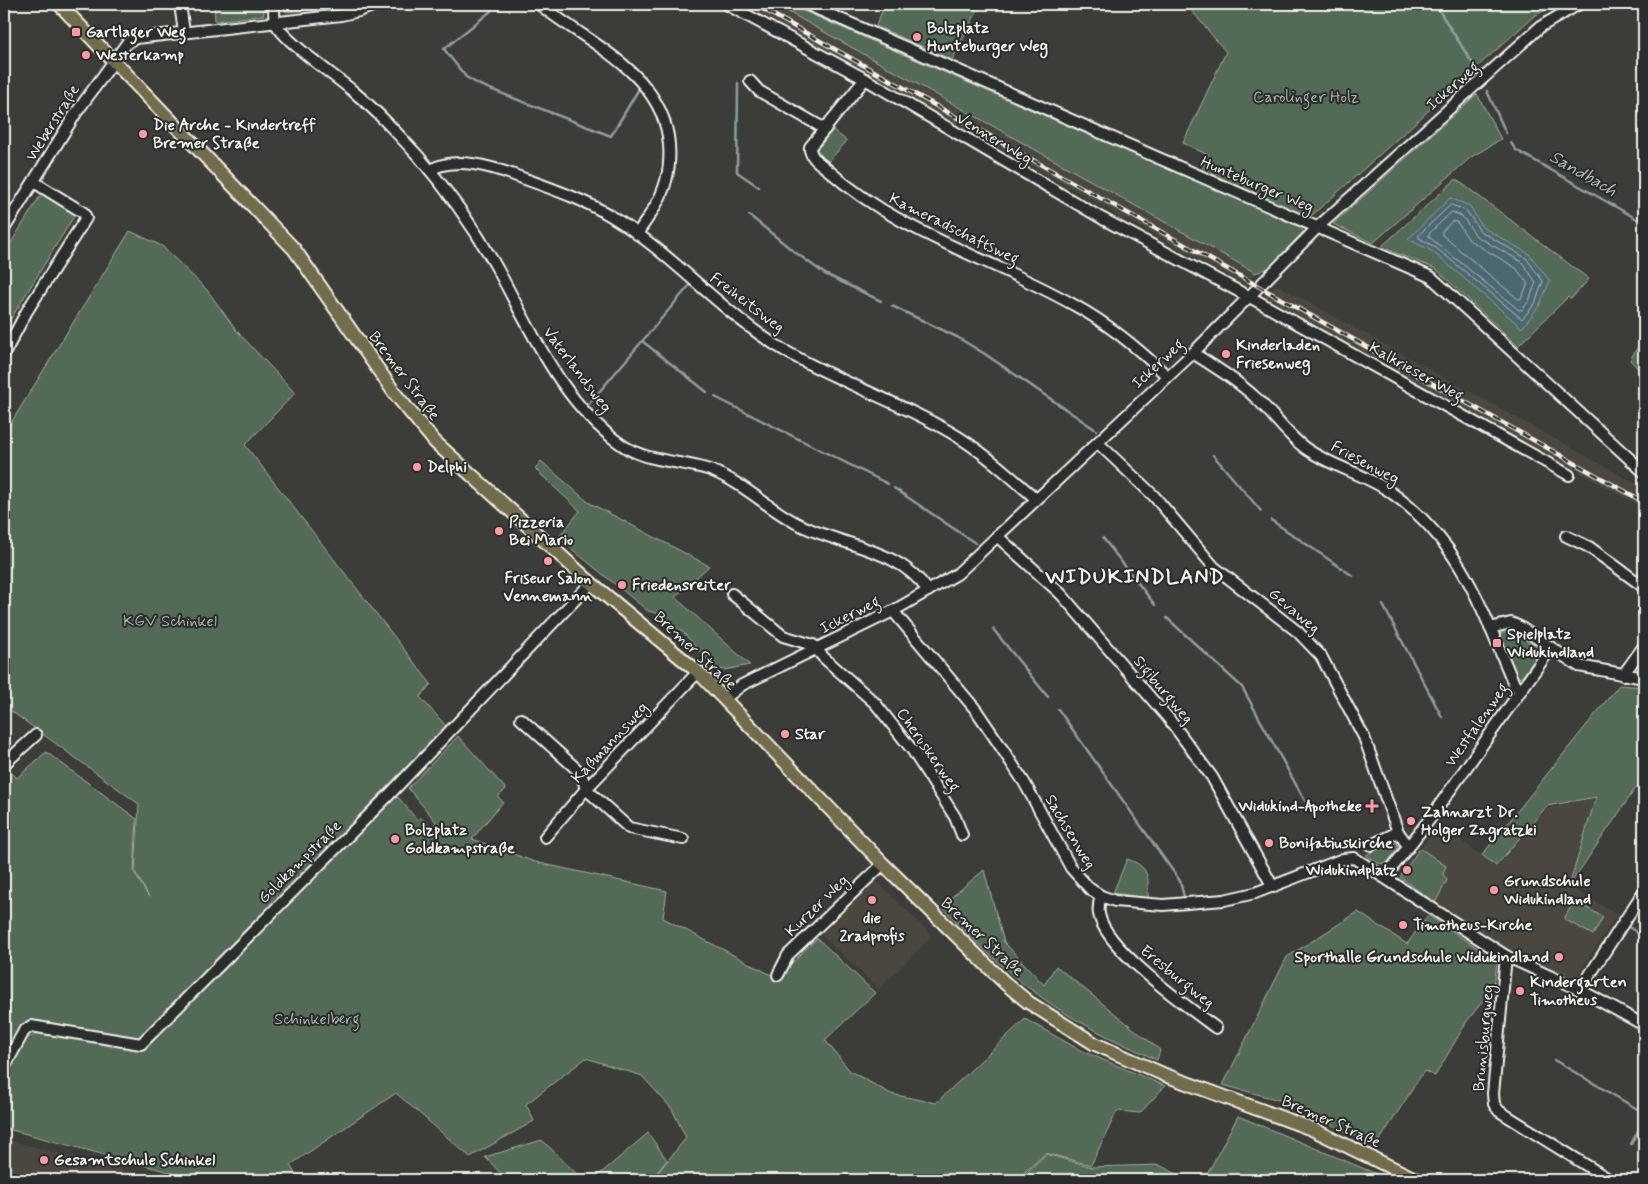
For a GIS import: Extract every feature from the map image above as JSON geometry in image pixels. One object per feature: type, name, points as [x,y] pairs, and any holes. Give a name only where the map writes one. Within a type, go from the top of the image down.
[{"type":"main road","name":"Bremer Straße","points":[[59,4],[114,59],[294,249],[396,395],[435,442],[591,583],[698,672],[883,864],[1004,983],[1028,1002],[1095,1044],[1165,1074],[1312,1129],[1417,1180]]},
{"type":"street","points":[[180,4],[184,32]]},
{"type":"street","points":[[274,4],[275,22]]},
{"type":"street","points":[[114,59],[127,42],[136,38],[350,13],[378,4]]},
{"type":"street","points":[[539,4],[636,75],[660,110],[666,127],[670,163],[660,198],[637,234]]},
{"type":"street","name":"Venner Weg","points":[[726,4],[865,79],[1103,219],[1249,297]]},
{"type":"street","name":"Hunteburger Weg","points":[[806,4],[1431,278],[1644,472]]},
{"type":"street","name":"Ickerweg","points":[[724,699],[742,685],[893,611],[957,574],[1193,353],[1318,227],[1540,26],[1579,4]]},
{"type":"street","name":"Vaterlandsweg","points":[[275,22],[287,38],[356,93],[390,125],[430,170],[478,235],[547,360],[582,407],[613,438],[626,447],[654,459],[707,469],[722,475],[794,522],[825,536],[899,562],[920,580],[928,591]]},
{"type":"street","name":"Weberstraße","points":[[4,229],[76,113],[114,59]]},
{"type":"street","name":"Kameradschaftsweg","points":[[865,79],[810,147],[812,157],[852,192],[892,217],[1074,304],[1121,334],[1167,376]]},
{"type":"street","points":[[750,81],[759,91],[825,129]]},
{"type":"street","name":"Freiheitsweg","points":[[430,170],[436,166],[452,164],[479,164],[495,168],[592,205],[637,234],[760,334],[787,352],[958,437],[1003,469],[1036,499]]},
{"type":"street","points":[[4,354],[27,311],[86,218],[84,213],[34,182]]},
{"type":"street","name":"Kalkrieser Weg","points":[[1249,297],[1569,474]]},
{"type":"street","name":"Friesenweg","points":[[1193,353],[1235,380],[1306,448],[1366,477],[1409,507],[1450,550],[1473,589],[1514,684],[1520,690]]},
{"type":"street","name":"Gevaweg","points":[[1098,443],[1170,513],[1214,567],[1298,632],[1321,656],[1364,737],[1398,832],[1409,847]]},
{"type":"street","name":"Sigiburgweg","points":[[997,536],[1061,594],[1169,719],[1212,778],[1273,887]]},
{"type":"street","points":[[1566,536],[1589,547],[1644,587]]},
{"type":"street","name":"Goldkampstraße","points":[[4,1068],[24,1031],[30,1026],[141,1044],[386,797],[591,583]]},
{"type":"street","points":[[732,594],[783,636],[793,640],[807,641],[817,649]]},
{"type":"street","name":"Sachsenweg","points":[[893,611],[976,710],[1024,782],[1071,868],[1090,889],[1101,896],[1115,901],[1163,905],[1199,904],[1232,899],[1273,887],[1343,859],[1354,858],[1385,877]]},
{"type":"street","points":[[1490,628],[1511,624],[1520,627],[1579,666],[1644,678]]},
{"type":"street","points":[[1623,675],[1644,646]]},
{"type":"street","name":"Westfalenweg","points":[[1409,847],[1551,648]]},
{"type":"street","name":"Cheruskerweg","points":[[817,649],[823,657],[875,703],[902,734],[956,817],[962,834]]},
{"type":"street","name":"Kaßmannsweg","points":[[545,837],[586,789],[698,672]]},
{"type":"street","points":[[522,719],[581,773],[586,789],[630,828],[683,839]]},
{"type":"street","points":[[4,764],[36,735]]},
{"type":"street","points":[[1371,845],[1398,832]]},
{"type":"street","points":[[1409,847],[1385,877],[1426,906],[1506,956],[1580,990],[1644,1025]]},
{"type":"street","name":"Kurzer Weg","points":[[778,975],[788,955],[883,864]]},
{"type":"street","points":[[1580,990],[1644,891]]},
{"type":"street","name":"Eresburgweg","points":[[1101,896],[1098,905],[1100,919],[1118,945],[1163,989],[1216,1028]]},
{"type":"street","name":"Brunisburgweg","points":[[1506,956],[1493,1094],[1494,1104],[1500,1111],[1610,1180]]},
{"type":"shaded area","points":[[738,4],[774,4],[1256,273],[1244,285],[1125,218],[1123,220],[1113,212],[745,5]]},
{"type":"shaded area","points":[[1276,284],[1644,488],[1644,508],[1263,297]]},
{"type":"shaded area","name":"Grundschule Widukindland","points":[[1595,798],[1568,886],[1618,914],[1573,982],[1519,955],[1418,893],[1400,877],[1438,823],[1497,867],[1548,808]]},
{"type":"shaded area","points":[[875,879],[932,936],[879,989],[821,935]]},
{"type":"shaded area","name":"Gesamtschule Schinkel","points":[[4,1139],[165,1180],[4,1180]]},
{"type":"green space","points":[[214,4],[264,4],[264,15],[215,21]]},
{"type":"green space","points":[[282,4],[314,4],[314,9],[286,12]]},
{"type":"green space","points":[[774,4],[787,4],[1301,227],[1303,232],[1270,267],[1256,273]]},
{"type":"green space","points":[[885,4],[981,4],[952,60],[876,26]]},
{"type":"green space","name":"Carolinger Holz","points":[[1186,4],[1558,4],[1534,16],[1309,218],[1200,174],[1208,155],[1183,143],[1226,52]]},
{"type":"green space","points":[[1477,94],[1501,139],[1470,158],[1373,243],[1333,224]]},
{"type":"green space","points":[[833,130],[847,141],[828,162],[816,151]]},
{"type":"green space","points":[[1456,179],[1589,279],[1571,299],[1568,297],[1518,346],[1436,269],[1381,247]]},
{"type":"green space","points":[[42,193],[76,213],[4,330],[4,254]]},
{"type":"green space","name":"KGV Schinkel","points":[[130,231],[162,246],[207,290],[236,330],[295,393],[245,445],[431,684],[420,697],[446,726],[141,1040],[23,1024],[4,1058],[4,769],[6,767],[17,778],[46,752],[137,819],[134,872],[149,897],[135,872],[139,804],[4,706],[4,434]]},
{"type":"green space","points":[[1644,336],[1644,375],[1630,360]]},
{"type":"green space","points":[[541,461],[588,502],[709,566],[675,597],[750,665],[724,670],[714,668],[683,632],[656,613],[648,611],[558,538],[580,511],[535,469]]},
{"type":"green space","points":[[1515,633],[1541,651],[1521,678],[1515,676],[1497,634]]},
{"type":"green space","points":[[1619,685],[1644,687],[1644,776],[1569,886],[1596,797],[1547,806],[1496,866],[1482,855]]},
{"type":"green space","name":"Schinkelberg","points":[[458,736],[506,789],[498,797],[503,802],[472,839],[535,862],[667,891],[663,918],[777,978],[817,938],[875,993],[825,1040],[850,1071],[891,1094],[936,1103],[1025,1019],[1080,1050],[1165,1086],[1140,1113],[1117,1111],[1091,1165],[1046,1153],[1016,1180],[659,1180],[655,1176],[686,1138],[672,1109],[642,1076],[586,1058],[526,1104],[534,1121],[470,1157],[396,1093],[290,1165],[299,1180],[199,1180],[4,1128],[4,1082],[26,1039],[38,1033],[136,1048],[393,797],[399,798],[417,820],[420,817],[431,827],[436,822],[408,788]]},
{"type":"green space","points":[[1394,841],[1398,845],[1398,850],[1385,864],[1378,863],[1366,855]]},
{"type":"green space","points":[[1420,848],[1446,866],[1443,874],[1447,880],[1435,903],[1400,877]]},
{"type":"green space","points":[[1127,859],[1144,869],[1148,878],[1148,898],[1113,893]]},
{"type":"green space","points":[[984,870],[1004,942],[1044,985],[1056,966],[1160,1050],[1157,1060],[1126,1046],[1051,1004],[999,964],[941,906]]},
{"type":"green space","points":[[1574,901],[1603,917],[1593,935],[1564,919]]},
{"type":"green space","points":[[1358,912],[1407,944],[1428,915],[1497,961],[1494,987],[1467,1021],[1435,1076],[1424,1071],[1376,1146],[1279,1100],[1223,1085],[1287,957]]},
{"type":"green space","points":[[1238,1116],[1391,1180],[1204,1180]]},
{"type":"green space","points":[[648,1133],[667,1160],[651,1180],[593,1180]]},
{"type":"green space","points":[[542,1140],[583,1180],[507,1180],[485,1157]]},
{"type":"green space","points":[[1046,1154],[1092,1167],[1159,1165],[1189,1180],[1146,1180],[1151,1174],[1145,1180],[1032,1180],[1025,1174]]},
{"type":"water","points":[[1450,198],[1470,206],[1482,227],[1529,254],[1550,281],[1539,306],[1522,328],[1432,251],[1408,239]]},
{"type":"waterway","name":"Sandbach","points":[[1435,4],[1473,64]]},
{"type":"waterway","points":[[491,11],[444,49],[466,77],[480,85],[611,136],[640,87]]},
{"type":"waterway","points":[[738,83],[737,172],[759,187]]},
{"type":"waterway","name":"Sandbach","points":[[1487,91],[1506,133]]},
{"type":"waterway","name":"Sandbach","points":[[1511,143],[1516,150],[1644,223]]},
{"type":"waterway","points":[[749,215],[825,274],[881,301]]},
{"type":"waterway","points":[[588,405],[689,286]]},
{"type":"waterway","points":[[892,306],[957,337],[985,354],[1096,430]]},
{"type":"waterway","points":[[642,341],[707,392]]},
{"type":"waterway","points":[[715,397],[888,484]]},
{"type":"waterway","points":[[1213,455],[1261,511]]},
{"type":"waterway","points":[[894,488],[975,543]]},
{"type":"waterway","points":[[1271,520],[1353,576]]},
{"type":"waterway","points":[[1103,538],[1155,605]]},
{"type":"waterway","points":[[1383,605],[1442,717]]},
{"type":"waterway","points":[[1167,618],[1242,687],[1305,801]]},
{"type":"waterway","points":[[993,629],[1048,697]]},
{"type":"waterway","points":[[1058,709],[1180,881],[1184,897]]},
{"type":"waterway","points":[[1627,926],[1644,937]]},
{"type":"waterway","points":[[1554,1060],[1644,1113]]},
{"type":"waterway","points":[[1631,1144],[1644,1120]]},
{"type":"railway","points":[[754,4],[1644,502]]},
{"type":"place","name":"Gartlager Weg","points":[[76,32]]},
{"type":"place","name":"Bolzplatz Hunteburger Weg","points":[[917,37]]},
{"type":"place","name":"Westerkamp","points":[[86,55]]},
{"type":"place","name":"Die Arche - Kindertreff Bremer Straße","points":[[143,134]]},
{"type":"place","name":"Kinderladen Friesenweg","points":[[1226,354]]},
{"type":"place","name":"Delphi","points":[[417,467]]},
{"type":"place","name":"Pizzeria Bei Mario","points":[[499,531]]},
{"type":"place","name":"Friseur Salon Vennemann","points":[[548,561]]},
{"type":"place","name":"Friedensreiter","points":[[622,585]]},
{"type":"place","name":"Spielplatz Widukindland","points":[[1497,643]]},
{"type":"place","name":"Star","points":[[785,734]]},
{"type":"place","name":"Widukind-Apotheke","points":[[1372,806]]},
{"type":"place","name":"Zahnarzt Dr. Holger Zagratzki","points":[[1411,821]]},
{"type":"place","name":"Bolzplatz Goldkampstraße","points":[[395,839]]},
{"type":"place","name":"Bonifatiuskirche","points":[[1269,843]]},
{"type":"place","name":"Widukindplatz","points":[[1407,870]]},
{"type":"place","name":"Grundschule Widukindland","points":[[1494,890]]},
{"type":"place","name":"die 2radprofis","points":[[872,900]]},
{"type":"place","name":"Timotheus-Kirche","points":[[1403,925]]},
{"type":"place","name":"Sporthalle Grundschule Widukindland","points":[[1559,957]]},
{"type":"place","name":"Kindergarten Timotheus","points":[[1520,991]]},
{"type":"place","name":"Gesamtschule Schinkel","points":[[44,1160]]},
{"type":"district","name":"WIDUKINDLAND","points":[[1135,577]]}]
